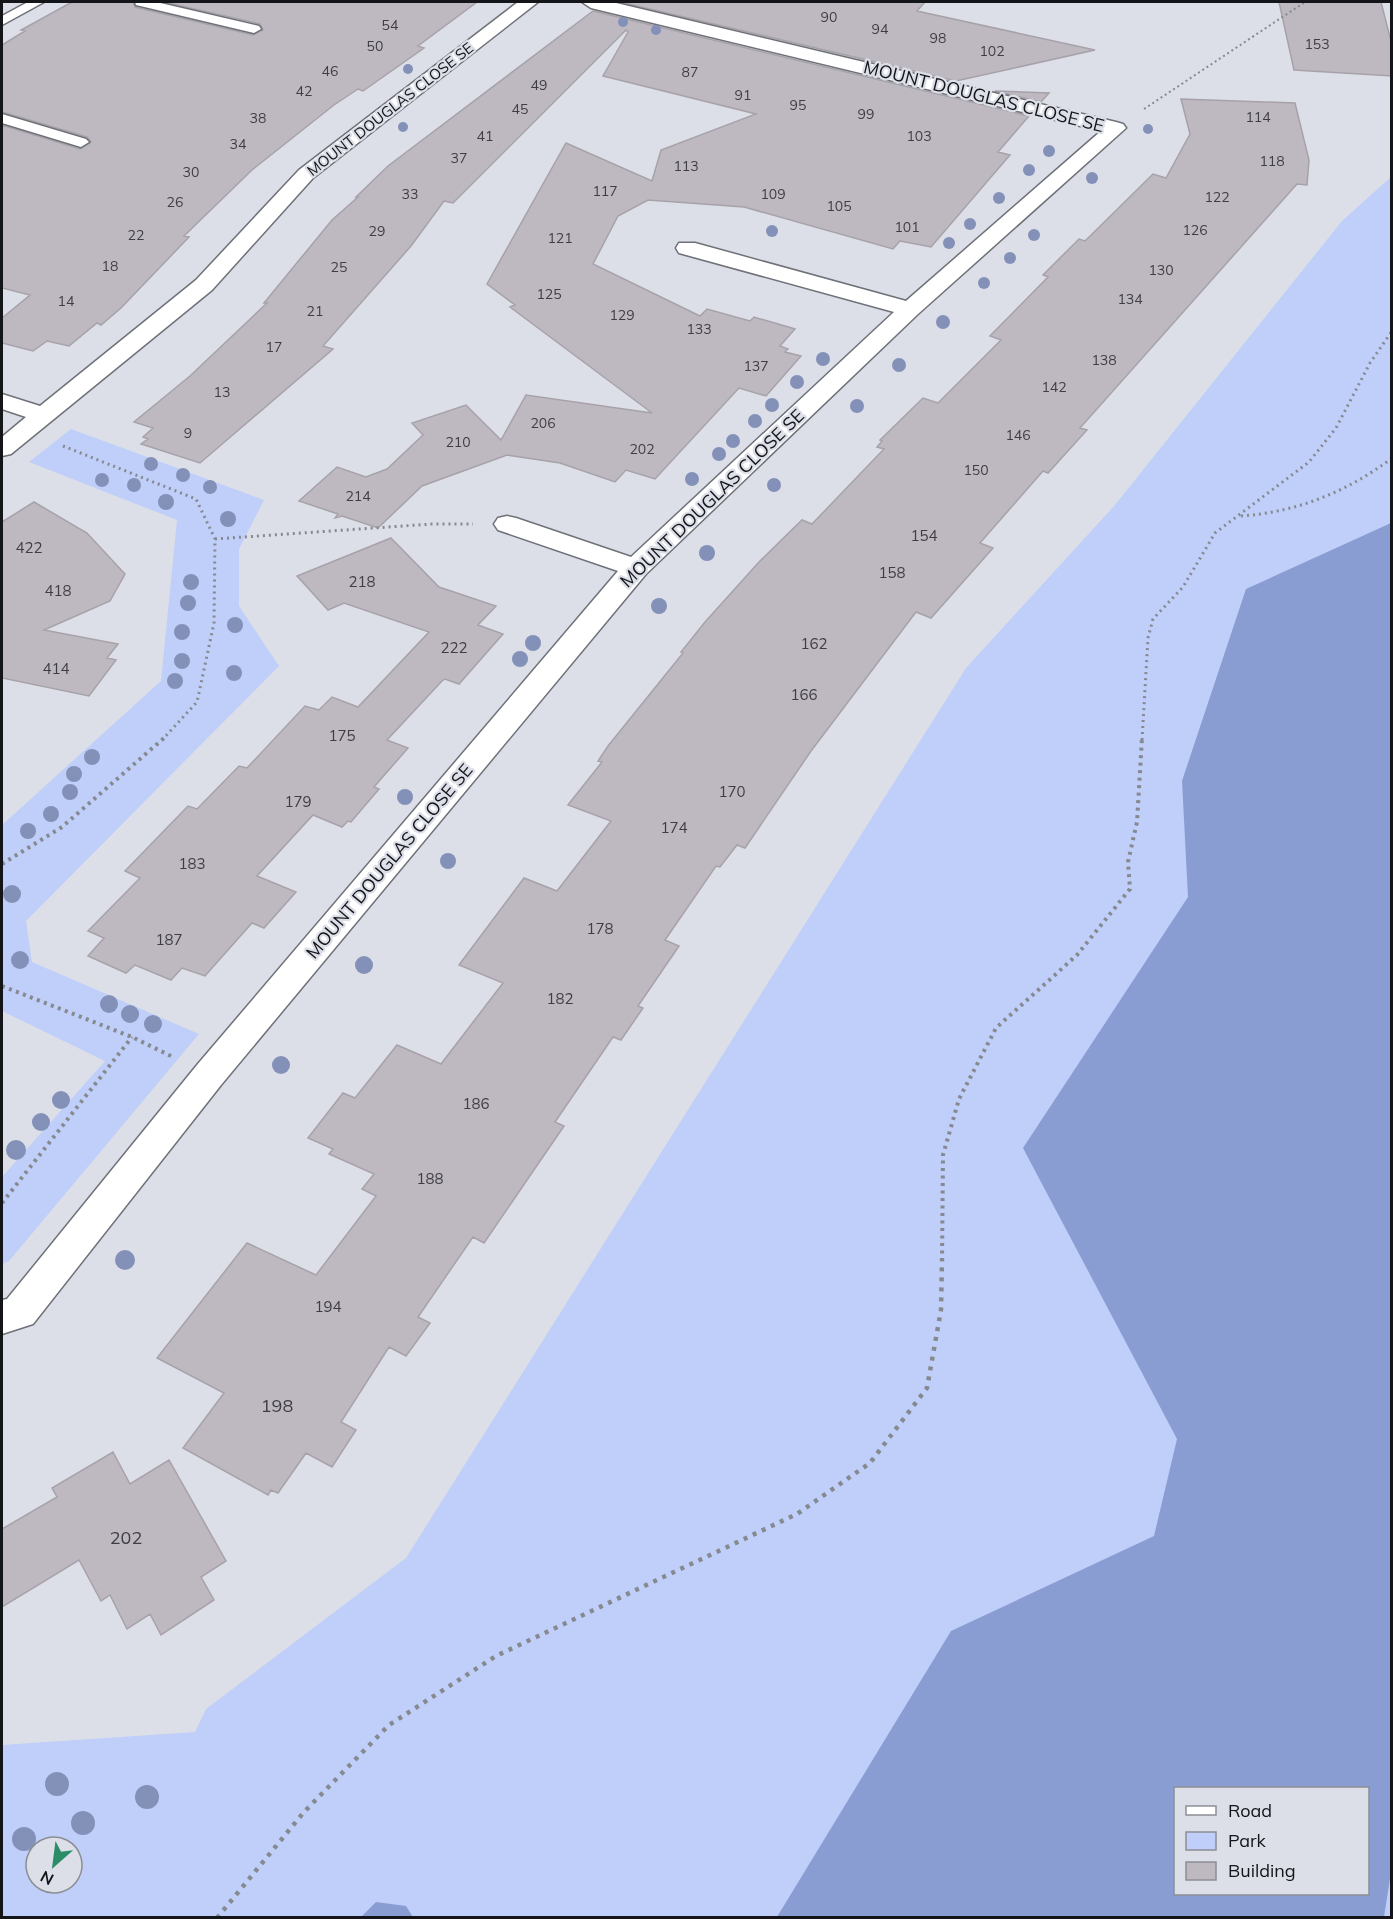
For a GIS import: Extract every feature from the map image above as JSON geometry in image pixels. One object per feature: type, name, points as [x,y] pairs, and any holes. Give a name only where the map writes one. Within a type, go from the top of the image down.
[{"type":"street","name":"MOUNT DOUGLAS CLOSE SE","points":[[2,449],[204,285],[306,174],[529,2]]},
{"type":"street","name":"MOUNT DOUGLAS CLOSE SE","points":[[591,2],[1116,128]]},
{"type":"street","name":"MOUNT DOUGLAS CLOSE SE","points":[[2,1317],[19,1312],[209,1075],[636,568],[910,309],[1116,128]]},
{"type":"street","points":[[687,248],[910,309]]},
{"type":"street","points":[[2,401],[44,415]]},
{"type":"street","points":[[507,524],[636,568]]},
{"type":"lane","points":[[2,21],[37,2]]},
{"type":"lane","points":[[141,2],[254,29]]},
{"type":"lane","points":[[2,118],[81,142]]},
{"type":"path","points":[[1116,128],[1305,2],[1309,2]]},
{"type":"path","points":[[217,1917],[304,1812],[389,1725],[496,1656],[797,1514],[870,1464],[927,1388],[941,1310],[943,1155],[959,1099],[996,1028],[1077,955],[1130,889],[1128,862],[1137,822],[1148,638],[1153,619],[1183,587],[1215,533],[1309,462],[1336,428],[1370,363],[1392,331]]},
{"type":"path","points":[[2,864],[62,827],[163,738],[197,702],[214,622],[215,539],[196,499],[24,431]]},
{"type":"path","points":[[1240,516],[1273,514],[1311,501],[1377,471],[1392,458]]},
{"type":"path","points":[[215,539],[432,524],[507,524]]},
{"type":"path","points":[[2,986],[132,1037],[209,1075]]},
{"type":"path","points":[[2,1203],[132,1037]]},
{"type":"green space","points":[[1391,177],[1391,1917],[2,1918],[2,1745],[195,1732],[206,1709],[406,1558],[966,668],[1115,505],[1342,221]]},
{"type":"green space","points":[[71,429],[264,500],[239,549],[239,606],[279,666],[26,921],[32,962],[199,1034],[9,1261],[2,1264],[2,1177],[105,1061],[2,1011],[2,825],[161,681],[177,520],[29,462]]},
{"type":"shaded area","points":[[1391,523],[1392,1866],[1384,1917],[777,1917],[951,1631],[1154,1536],[1177,1439],[1023,1148],[1188,897],[1182,781],[1246,589]]},
{"type":"shaded area","points":[[376,1902],[406,1906],[413,1917],[361,1917]]},
{"type":"building","points":[[72,2],[133,2],[135,7],[253,35],[263,30],[260,24],[164,2],[477,2],[418,46],[424,48],[363,91],[358,89],[334,105],[252,170],[184,236],[189,237],[121,308],[101,325],[97,323],[69,346],[47,341],[33,351],[2,343],[2,318],[30,295],[2,288],[2,125],[80,149],[91,142],[87,137],[2,112],[2,45],[25,31],[21,30]]},
{"type":"building","points":[[620,2],[925,2],[917,11],[1095,50],[956,81]]},
{"type":"building","points":[[1279,2],[1381,2],[1392,45],[1392,76],[1294,70]]},
{"type":"building","points":[[593,11],[1029,116],[998,152],[1010,155],[931,247],[900,241],[893,249],[744,207],[648,200],[618,216],[593,264],[700,316],[707,309],[750,321],[754,317],[795,329],[780,346],[788,349],[785,352],[801,356],[766,396],[739,388],[655,479],[626,470],[615,482],[560,463],[507,455],[422,486],[378,528],[342,516],[335,518],[338,514],[299,501],[337,467],[366,477],[387,469],[423,435],[412,423],[466,405],[501,440],[526,395],[652,413],[510,307],[515,305],[487,284],[566,143],[652,181],[661,150],[756,114],[603,76],[628,32],[626,30],[453,203],[444,201],[411,246],[323,346],[333,349],[200,463],[141,444],[148,439],[143,437],[153,428],[134,422],[190,376],[267,303],[264,303],[332,220],[388,166]]},
{"type":"building","points":[[995,91],[1049,93],[1041,102]]},
{"type":"building","points":[[1181,99],[1295,103],[1309,160],[1307,185],[1297,184],[1080,428],[1087,430],[1048,473],[1043,471],[980,543],[993,548],[931,618],[916,612],[811,751],[745,848],[737,845],[720,867],[716,866],[665,940],[679,946],[638,1006],[643,1008],[621,1040],[613,1037],[555,1122],[564,1126],[484,1243],[473,1237],[418,1317],[430,1323],[406,1356],[389,1347],[341,1422],[356,1430],[332,1467],[306,1453],[278,1493],[271,1490],[268,1495],[183,1448],[224,1393],[157,1358],[247,1243],[316,1275],[376,1196],[362,1189],[374,1174],[329,1154],[333,1149],[308,1138],[343,1093],[355,1098],[397,1045],[441,1064],[503,983],[459,965],[524,878],[557,891],[611,821],[568,805],[602,762],[598,761],[608,746],[705,622],[759,562],[802,520],[812,524],[884,449],[877,447],[882,441],[880,440],[923,398],[938,403],[1001,340],[990,336],[1048,277],[1043,275],[1079,239],[1085,241],[1153,174],[1166,178],[1190,134]]},
{"type":"building","points":[[34,502],[87,533],[125,574],[110,601],[44,630],[118,644],[107,658],[116,660],[89,696],[2,678],[2,522]]},
{"type":"building","points":[[391,538],[439,587],[496,606],[478,625],[503,634],[459,684],[445,679],[442,681],[387,740],[408,748],[374,787],[379,789],[351,822],[348,821],[342,827],[313,815],[257,876],[296,892],[264,928],[252,923],[205,976],[182,968],[171,980],[135,965],[126,973],[88,956],[104,938],[88,931],[140,878],[125,871],[188,806],[197,809],[239,766],[247,768],[305,706],[319,710],[332,697],[358,707],[429,632],[344,603],[328,610],[297,576]]},
{"type":"building","points":[[113,1452],[130,1484],[169,1460],[226,1561],[201,1577],[214,1600],[161,1635],[150,1614],[127,1629],[110,1595],[101,1601],[79,1560],[2,1607],[2,1529],[57,1497],[52,1488]]}]
